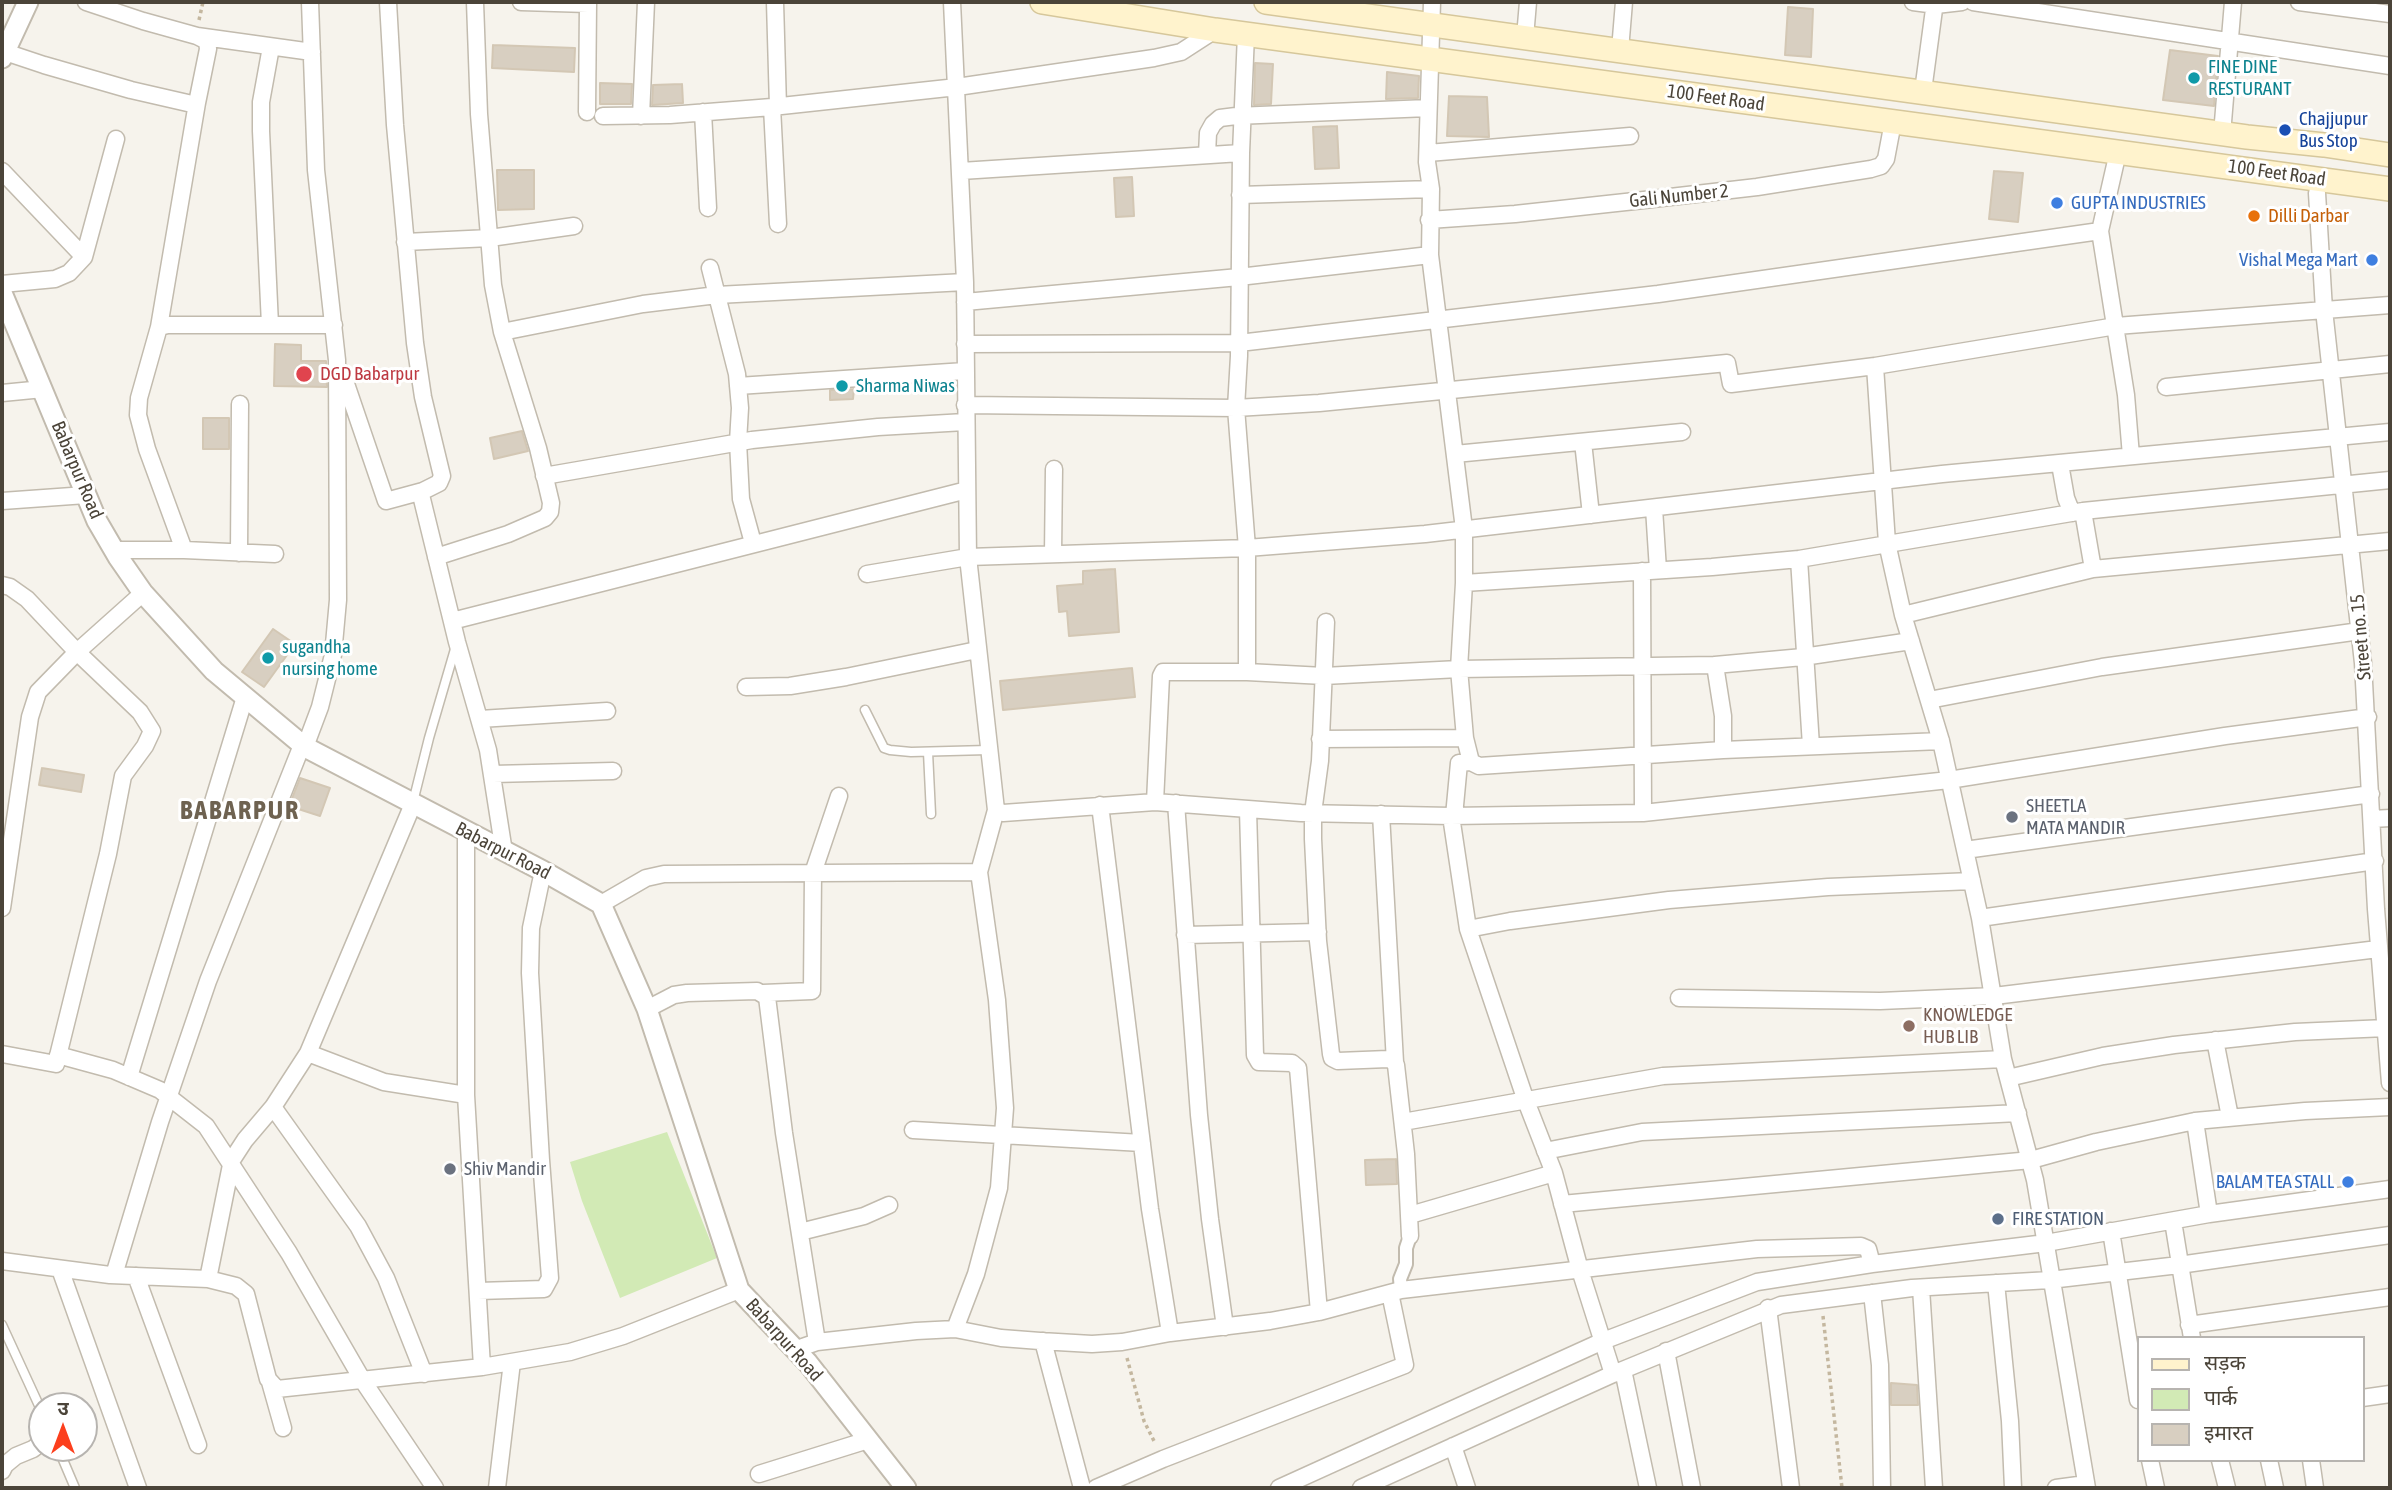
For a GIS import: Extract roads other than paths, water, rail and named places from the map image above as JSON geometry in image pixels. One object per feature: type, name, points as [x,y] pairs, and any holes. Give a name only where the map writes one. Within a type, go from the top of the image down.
[{"type":"main road","name":"100 Feet Road","points":[[1041,2],[1215,30],[2390,189]]},
{"type":"main road","name":"100 Feet Road","points":[[1266,2],[1353,8],[1430,26],[2390,155]]},
{"type":"main road","points":[[1918,125],[1923,91]]},
{"type":"street","points":[[27,2],[3,55],[131,90],[197,103]]},
{"type":"street","points":[[86,2],[204,38],[208,44],[159,327],[139,397],[138,415],[147,449],[184,550]]},
{"type":"street","points":[[114,1275],[169,1096],[208,982],[320,708],[333,655],[337,624],[337,360],[316,170],[310,2]]},
{"type":"street","points":[[337,360],[386,501],[423,491],[439,483],[442,476],[417,356],[405,242],[388,2]]},
{"type":"street","points":[[436,557],[508,534],[545,518],[550,512],[551,503],[538,448],[502,332],[493,285],[479,114],[475,2]]},
{"type":"street","points":[[521,2],[589,4],[587,111]]},
{"type":"street","points":[[641,116],[646,2]]},
{"type":"street","points":[[775,2],[778,224]]},
{"type":"street","points":[[952,2],[965,282],[968,557],[996,810],[979,872],[997,1000],[1004,1095],[1004,1136],[999,1188],[969,1295],[955,1329]]},
{"type":"street","points":[[1432,2],[1427,162],[1431,189],[1430,254],[1464,530],[1459,669],[1465,738],[1471,762]]},
{"type":"street","points":[[1525,37],[1528,2]]},
{"type":"street","points":[[1620,50],[1624,2]]},
{"type":"street","points":[[1913,2],[1962,2]]},
{"type":"street","points":[[1973,2],[2390,66]]},
{"type":"street","points":[[2222,134],[2232,40],[2233,2]]},
{"type":"street","points":[[2299,2],[2390,14]]},
{"type":"street","points":[[1923,91],[1936,3]]},
{"type":"street","points":[[603,116],[703,113],[957,87],[1154,58],[1181,52],[1215,30]]},
{"type":"street","points":[[1246,34],[1236,408],[1247,548],[1247,671]]},
{"type":"street","points":[[197,36],[312,52]]},
{"type":"street","points":[[270,325],[261,102],[271,47]]},
{"type":"street","points":[[1207,155],[1208,133],[1220,118],[1428,108]]},
{"type":"street","points":[[703,113],[708,208]]},
{"type":"street","name":"Gali Number 2","points":[[1429,220],[1515,214],[1757,187],[1871,169],[1881,166],[1886,159],[1893,122]]},
{"type":"street","points":[[1428,153],[1630,136]]},
{"type":"street","points":[[2,284],[55,279],[69,273],[84,257],[116,139]]},
{"type":"street","points":[[2118,152],[2100,230],[2126,395],[2131,456]]},
{"type":"street","points":[[961,171],[1241,153]]},
{"type":"street","points":[[2,171],[84,257]]},
{"type":"street","points":[[1240,195],[1431,189]]},
{"type":"street","name":"Street no. 15","points":[[2317,193],[2324,310],[2368,717],[2375,860],[2383,889],[2378,949],[2386,993],[2390,1083]]},
{"type":"street","points":[[405,242],[489,238],[574,226]]},
{"type":"street","points":[[965,344],[1239,343],[1780,277],[2100,230]]},
{"type":"street","points":[[965,303],[1239,277],[1430,254]]},
{"type":"street","points":[[710,268],[737,374],[741,499],[753,543]]},
{"type":"street","points":[[502,332],[643,304],[717,295],[965,282]]},
{"type":"street","name":"Babarpur Road","points":[[2,293],[86,495],[114,550],[143,593],[214,671],[304,746],[601,904],[646,1009],[739,1290],[794,1350],[905,1488]]},
{"type":"street","points":[[544,476],[738,442],[878,427],[965,414],[1236,408],[1319,403],[1727,363],[1731,384],[1875,366],[2116,326],[2390,305]]},
{"type":"street","points":[[159,327],[334,325]]},
{"type":"street","points":[[2166,387],[2390,364]]},
{"type":"street","points":[[1875,366],[1888,543],[1903,615],[1941,741],[1980,918],[2003,1059],[2031,1160],[2086,1486],[2056,1488]]},
{"type":"street","points":[[738,386],[965,371]]},
{"type":"street","points":[[2,393],[43,389]]},
{"type":"street","points":[[239,552],[240,404]]},
{"type":"street","points":[[1455,454],[1682,432]]},
{"type":"street","points":[[867,574],[968,557],[1247,548],[1464,530],[1885,481],[2390,432]]},
{"type":"street","points":[[1583,442],[1591,515]]},
{"type":"street","points":[[2060,464],[2066,498],[2078,512],[2093,569]]},
{"type":"street","points":[[1053,554],[1054,468]]},
{"type":"street","points":[[1464,583],[1798,559],[2078,512],[2390,480]]},
{"type":"street","points":[[452,621],[967,490]]},
{"type":"street","points":[[423,491],[457,642],[493,774],[504,852]]},
{"type":"street","points":[[2,501],[86,495]]},
{"type":"street","points":[[1643,813],[1643,666],[1654,508]]},
{"type":"street","points":[[1903,615],[2093,569],[2390,541]]},
{"type":"street","points":[[114,550],[275,554]]},
{"type":"street","points":[[1798,559],[1811,746]]},
{"type":"street","points":[[2,1055],[56,1064],[108,854],[123,776],[145,746],[152,730],[139,712],[77,652],[27,598],[4,589]]},
{"type":"street","points":[[2,908],[33,704],[38,692],[77,652],[143,593]]},
{"type":"street","points":[[1326,622],[1313,813],[1314,881],[1332,1058],[1338,1061],[1388,1059],[1395,1062]]},
{"type":"street","points":[[1929,700],[2102,667],[2360,631]]},
{"type":"street","points":[[1155,802],[1162,673],[1167,671],[1247,671],[1324,676],[1459,669],[1715,665],[1803,657],[1912,641]]},
{"type":"street","points":[[746,687],[790,686],[977,650]]},
{"type":"street","points":[[1715,665],[1723,716],[1723,750]]},
{"type":"street","points":[[129,1077],[245,697]]},
{"type":"street","points":[[480,719],[607,711]]},
{"type":"street","points":[[996,810],[1003,813],[1155,802],[1313,813],[1452,816],[1643,813],[1949,780],[2225,736],[2368,717]]},
{"type":"street","points":[[1320,739],[1465,738]]},
{"type":"street","points":[[1648,1488],[1618,1372],[1603,1341],[1580,1270],[1554,1173],[1526,1101],[1468,929],[1452,816],[1460,763],[1471,762],[1479,766],[1723,750],[1941,741]]},
{"type":"street","points":[[493,774],[613,771]]},
{"type":"street","points":[[1965,850],[2371,794]]},
{"type":"street","points":[[646,1009],[674,995],[687,993],[811,991],[813,873],[839,796]]},
{"type":"street","points":[[1176,803],[1203,1161],[1225,1326]]},
{"type":"street","points":[[208,1279],[231,1164],[237,1150],[273,1107],[308,1052],[413,804]]},
{"type":"street","points":[[1100,805],[1150,1209],[1170,1333]]},
{"type":"street","points":[[1248,810],[1255,1055],[1262,1063],[1292,1063],[1298,1068],[1319,1312]]},
{"type":"street","points":[[1096,1488],[1163,1459],[1405,1365],[1396,1291],[1406,1264],[1410,1215],[1403,1122],[1395,1062],[1381,814]]},
{"type":"street","points":[[2372,819],[2390,818]]},
{"type":"street","points":[[466,832],[466,1095],[482,1367]]},
{"type":"street","points":[[1980,918],[2375,860]]},
{"type":"street","points":[[478,1291],[544,1289],[550,1278],[530,973],[531,928],[543,871]]},
{"type":"street","points":[[601,904],[653,876],[979,872]]},
{"type":"street","points":[[1468,929],[1534,917],[1669,900],[1828,887],[1972,881]]},
{"type":"street","points":[[1185,935],[1318,932]]},
{"type":"street","points":[[1679,998],[1880,1001],[1994,996],[2378,949]]},
{"type":"street","points":[[763,993],[769,1002],[784,1133],[817,1342]]},
{"type":"street","points":[[2008,1079],[2103,1056],[2215,1040],[2320,1030],[2386,1028]]},
{"type":"street","points":[[2215,1040],[2230,1117]]},
{"type":"street","points":[[308,1052],[384,1082],[466,1095]]},
{"type":"street","points":[[58,1055],[113,1070],[169,1096],[206,1126],[289,1253],[363,1381],[435,1488]]},
{"type":"street","points":[[1403,1122],[1663,1076],[2003,1059]]},
{"type":"street","points":[[273,1107],[358,1226],[386,1278],[424,1374]]},
{"type":"street","points":[[1562,1204],[2031,1160],[2096,1142],[2195,1121],[2390,1107]]},
{"type":"street","points":[[1545,1151],[1642,1132],[2018,1112]]},
{"type":"street","points":[[2195,1121],[2209,1214]]},
{"type":"street","points":[[913,1130],[1142,1143]]},
{"type":"street","points":[[1410,1215],[1554,1173]]},
{"type":"street","points":[[1279,1488],[1603,1341],[1756,1282],[1872,1264],[2046,1243],[2209,1214],[2390,1189]]},
{"type":"street","points":[[800,1231],[864,1216],[889,1205]]},
{"type":"street","points":[[2173,1222],[2191,1331],[2390,1297]]},
{"type":"street","points":[[2110,1231],[2136,1388]]},
{"type":"street","points":[[1361,1488],[1666,1350],[1768,1308],[1872,1293],[2050,1280],[2179,1265],[2390,1235]]},
{"type":"street","points":[[794,1350],[817,1342],[955,1329],[1001,1338],[1092,1344],[1122,1342],[1319,1312],[1396,1291],[1716,1252],[1866,1247],[1870,1252],[1872,1264]]},
{"type":"street","points":[[2,1261],[114,1275],[208,1279],[236,1286],[246,1294],[283,1428]]},
{"type":"street","points":[[60,1269],[93,1368],[138,1488]]},
{"type":"street","points":[[136,1276],[198,1445]]},
{"type":"street","points":[[1996,1283],[2014,1488]]},
{"type":"street","points":[[1921,1288],[1934,1488]]},
{"type":"street","points":[[270,1382],[277,1389],[363,1381],[482,1367],[570,1352],[623,1336],[739,1290]]},
{"type":"street","points":[[1872,1293],[1880,1365],[1882,1488]]},
{"type":"street","points":[[1768,1308],[1791,1488]]},
{"type":"street","points":[[1043,1341],[1082,1488]]},
{"type":"street","points":[[1666,1350],[1692,1488]]},
{"type":"street","points":[[497,1488],[512,1362]]},
{"type":"street","points":[[2364,1398],[2390,1394]]},
{"type":"street","points":[[759,1474],[867,1440]]},
{"type":"street","points":[[1452,1447],[1467,1488]]},
{"type":"street","points":[[2,1471],[16,1456],[28,1451]]},
{"type":"street","points":[[2150,1462],[2156,1488]]},
{"type":"street","points":[[2220,1462],[2227,1488]]},
{"type":"street","points":[[2269,1462],[2274,1488]]},
{"type":"street","points":[[2311,1462],[2315,1488]]},
{"type":"lane","points":[[413,804],[457,642]]},
{"type":"lane","points":[[865,710],[884,748],[911,752],[988,750]]},
{"type":"lane","points":[[928,752],[931,814]]},
{"type":"lane","points":[[2,1325],[33,1392]]},
{"type":"lane","points":[[64,1462],[75,1488]]},
{"type":"place","name":"FINE DINE RESTURANT","points":[[2194,78]]},
{"type":"place","name":"Chajjupur Bus Stop","points":[[2285,130]]},
{"type":"place","name":"GUPTA INDUSTRIES","points":[[2057,203]]},
{"type":"place","name":"Dilli Darbar","points":[[2254,216]]},
{"type":"place","name":"Vishal Mega Mart","points":[[2372,260]]},
{"type":"place","name":"DGD Babarpur","points":[[304,374]]},
{"type":"place","name":"Sharma Niwas","points":[[842,386]]},
{"type":"place","name":"sugandha nursing home","points":[[268,658]]},
{"type":"place","name":"SHEETLA MATA MANDIR","points":[[2012,817]]},
{"type":"place","name":"KNOWLEDGE HUB LIB","points":[[1909,1026]]},
{"type":"place","name":"Shiv Mandir","points":[[450,1169]]},
{"type":"place","name":"BALAM TEA STALL","points":[[2348,1182]]},
{"type":"place","name":"FIRE STATION","points":[[1998,1219]]},
{"type":"district","name":"BABARPUR","points":[[240,811]]}]
